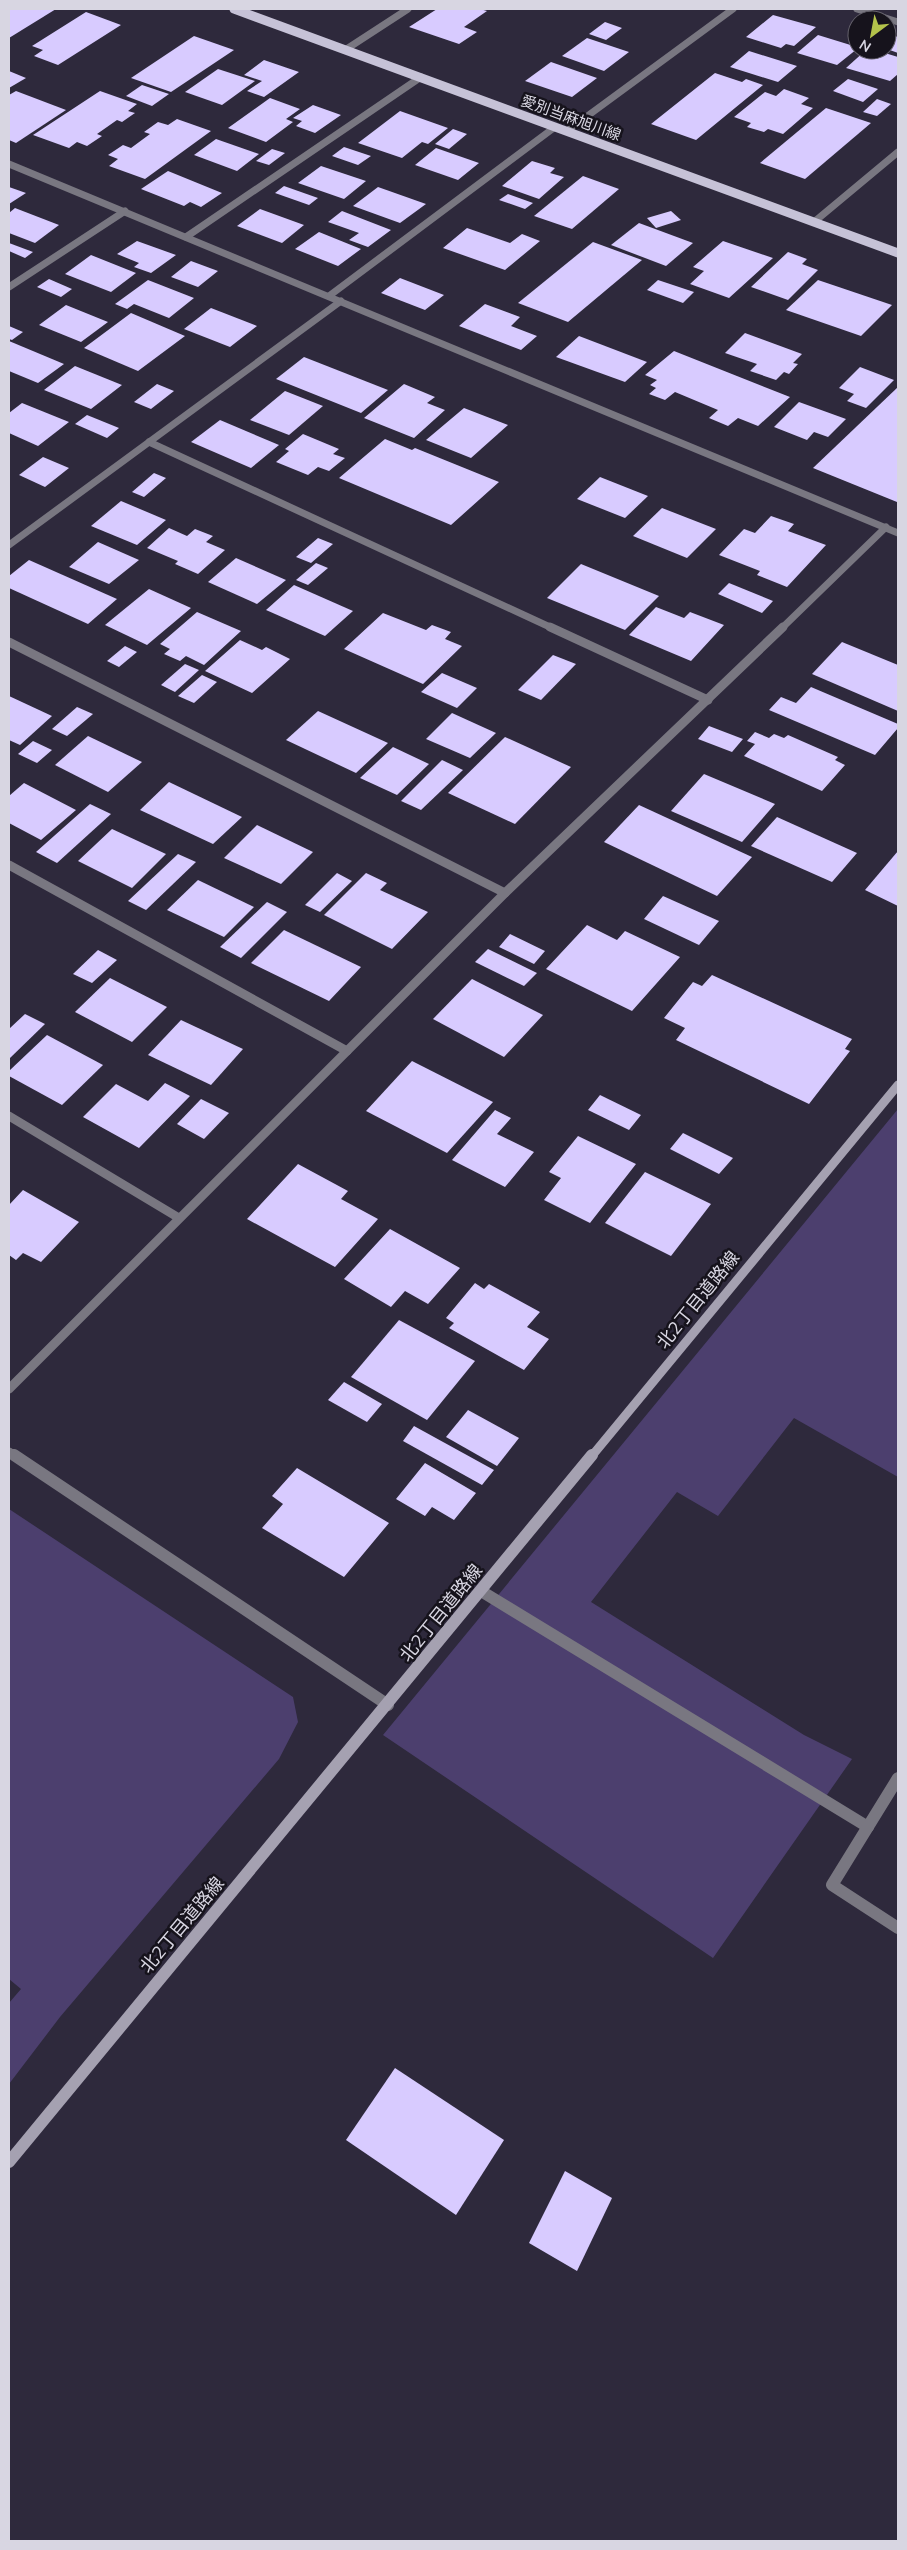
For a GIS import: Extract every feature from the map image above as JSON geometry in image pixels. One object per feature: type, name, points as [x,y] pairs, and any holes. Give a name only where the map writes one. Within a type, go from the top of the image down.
[{"type":"main road","name":"愛別当麻旭川線","points":[[234,9],[898,254]]},
{"type":"street","points":[[345,50],[408,9]]},
{"type":"street","points":[[567,131],[733,9]]},
{"type":"street","points":[[858,9],[898,22]]},
{"type":"street","points":[[186,237],[421,77]]},
{"type":"street","points":[[329,296],[555,127]]},
{"type":"street","points":[[814,222],[898,152]]},
{"type":"street","points":[[9,164],[898,533]]},
{"type":"street","points":[[9,287],[124,211]]},
{"type":"street","points":[[9,545],[341,301]]},
{"type":"street","points":[[149,442],[708,700]]},
{"type":"street","points":[[9,1389],[505,893],[886,527]]},
{"type":"street","points":[[9,642],[505,893]]},
{"type":"street","points":[[9,865],[347,1051]]},
{"type":"street","name":"北2丁目道路線","points":[[9,2162],[898,1085]]},
{"type":"street","points":[[9,1116],[179,1218]]},
{"type":"street","points":[[9,1452],[388,1705]]},
{"type":"street","points":[[481,1591],[868,1827]]},
{"type":"street","points":[[898,1778],[832,1885],[898,1928]]},
{"type":"shaded area","points":[[898,1109],[898,1477],[794,1418],[718,1516],[677,1492],[591,1602],[804,1735],[852,1759],[713,1958],[383,1735]]},
{"type":"shaded area","points":[[9,1509],[293,1697],[298,1722],[279,1759],[60,2017],[9,2084],[9,2003],[21,1989],[9,1979]]},
{"type":"building","points":[[9,9],[56,9],[9,38]]},
{"type":"building","points":[[437,9],[480,9],[487,11],[464,27],[477,32],[459,44],[409,27]]},
{"type":"building","points":[[86,12],[121,25],[58,65],[34,56],[43,50],[32,46]]},
{"type":"building","points":[[773,15],[816,27],[794,46],[786,44],[781,48],[746,37]]},
{"type":"building","points":[[605,22],[622,28],[606,40],[589,34]]},
{"type":"building","points":[[818,35],[847,44],[847,57],[837,65],[797,53]]},
{"type":"building","points":[[194,36],[234,50],[171,92],[131,78]]},
{"type":"building","points":[[897,37],[898,37],[897,53]]},
{"type":"building","points":[[587,38],[629,52],[604,71],[562,56]]},
{"type":"building","points":[[749,51],[797,66],[778,82],[730,67]]},
{"type":"building","points":[[898,57],[898,74],[890,81],[846,68],[855,60],[897,60]]},
{"type":"building","points":[[264,60],[299,72],[264,97],[247,91],[262,81],[244,75]]},
{"type":"building","points":[[551,62],[597,78],[572,97],[525,81]]},
{"type":"building","points":[[218,69],[255,81],[222,105],[185,92]]},
{"type":"building","points":[[9,71],[26,78],[9,88]]},
{"type":"building","points":[[715,73],[742,82],[746,79],[763,85],[696,140],[651,124]]},
{"type":"building","points":[[848,79],[878,89],[863,102],[833,91]]},
{"type":"building","points":[[142,85],[169,94],[152,106],[126,96]]},
{"type":"building","points":[[784,89],[809,98],[801,104],[813,108],[783,134],[768,129],[764,132],[747,127],[751,123],[734,117],[765,92],[776,96]]},
{"type":"building","points":[[16,91],[66,110],[16,143],[9,140],[9,95]]},
{"type":"building","points":[[100,91],[137,104],[128,111],[135,113],[122,122],[117,120],[97,134],[102,136],[87,146],[77,142],[69,148],[33,135]]},
{"type":"building","points":[[270,98],[300,109],[286,119],[293,122],[266,142],[228,128]]},
{"type":"building","points":[[877,99],[891,104],[877,116],[863,112]]},
{"type":"building","points":[[313,105],[341,115],[315,133],[296,126],[302,121],[293,118]]},
{"type":"building","points":[[826,108],[871,123],[805,179],[760,163]]},
{"type":"building","points":[[400,111],[448,128],[428,144],[422,142],[402,158],[358,143]]},
{"type":"building","points":[[177,119],[211,131],[145,179],[109,166],[118,159],[108,155],[123,145],[131,148],[150,134],[144,132],[158,122],[168,125]]},
{"type":"building","points":[[453,129],[467,134],[449,149],[435,144]]},
{"type":"building","points":[[216,139],[259,154],[237,171],[194,155]]},
{"type":"building","points":[[344,147],[371,156],[358,165],[332,156]]},
{"type":"building","points":[[436,148],[479,163],[458,180],[415,165]]},
{"type":"building","points":[[272,149],[285,153],[269,165],[256,161]]},
{"type":"building","points":[[532,161],[555,168],[550,173],[564,177],[539,199],[502,186]]},
{"type":"building","points":[[321,166],[366,181],[344,199],[298,183]]},
{"type":"building","points":[[168,171],[222,193],[201,207],[190,202],[184,206],[141,189]]},
{"type":"building","points":[[583,176],[619,189],[572,229],[534,216]]},
{"type":"building","points":[[284,186],[318,198],[309,205],[275,193]]},
{"type":"building","points":[[9,187],[26,193],[9,204]]},
{"type":"building","points":[[378,187],[426,204],[400,223],[353,206]]},
{"type":"building","points":[[508,194],[533,203],[525,209],[499,200]]},
{"type":"building","points":[[15,208],[59,225],[35,243],[9,233],[9,213]]},
{"type":"building","points":[[260,209],[304,225],[282,243],[237,226]]},
{"type":"building","points":[[342,211],[391,230],[368,247],[349,240],[359,233],[328,222]]},
{"type":"building","points":[[671,211],[681,220],[656,228],[647,218]]},
{"type":"building","points":[[639,223],[693,243],[666,266],[611,245]]},
{"type":"building","points":[[467,228],[510,243],[522,234],[540,241],[505,270],[443,248]]},
{"type":"building","points":[[319,232],[361,249],[338,266],[295,249]]},
{"type":"building","points":[[137,241],[176,255],[151,273],[134,267],[139,263],[117,254]]},
{"type":"building","points":[[723,241],[773,258],[729,298],[690,284],[704,271],[693,267]]},
{"type":"building","points":[[593,242],[642,260],[568,322],[518,303]]},
{"type":"building","points":[[9,243],[33,252],[25,258],[9,251]]},
{"type":"building","points":[[788,252],[807,259],[802,264],[818,270],[788,300],[751,287]]},
{"type":"building","points":[[91,255],[136,273],[111,292],[65,274]]},
{"type":"building","points":[[191,261],[218,271],[198,287],[171,277]]},
{"type":"building","points":[[400,278],[444,295],[425,310],[381,293]]},
{"type":"building","points":[[49,279],[72,289],[61,297],[37,287]]},
{"type":"building","points":[[148,280],[194,298],[169,318],[134,304],[127,309],[115,304]]},
{"type":"building","points":[[658,280],[694,292],[683,303],[647,290]]},
{"type":"building","points":[[818,280],[892,305],[861,336],[786,310]]},
{"type":"building","points":[[485,304],[520,317],[511,326],[537,336],[521,350],[459,326]]},
{"type":"building","points":[[66,305],[108,322],[81,342],[39,325]]},
{"type":"building","points":[[211,308],[257,326],[230,347],[184,329]]},
{"type":"building","points":[[131,313],[185,336],[138,371],[84,348]]},
{"type":"building","points":[[9,326],[23,332],[12,340],[9,339]]},
{"type":"building","points":[[745,333],[802,354],[793,363],[798,364],[789,374],[784,372],[776,380],[750,371],[757,364],[725,353]]},
{"type":"building","points":[[579,336],[647,362],[625,382],[556,357]]},
{"type":"building","points":[[9,341],[64,364],[38,383],[9,371]]},
{"type":"building","points":[[674,351],[790,397],[758,426],[738,418],[728,426],[709,418],[718,410],[675,392],[665,400],[649,394],[656,388],[650,385],[657,380],[645,375]]},
{"type":"building","points":[[304,357],[388,390],[361,413],[276,379]]},
{"type":"building","points":[[75,366],[122,385],[91,409],[44,390]]},
{"type":"building","points":[[860,367],[894,380],[866,408],[847,401],[854,394],[839,388]]},
{"type":"building","points":[[157,384],[174,391],[151,409],[134,402]]},
{"type":"building","points":[[404,384],[435,397],[427,403],[445,410],[414,438],[364,418]]},
{"type":"building","points":[[898,387],[897,502],[813,468]]},
{"type":"building","points":[[285,391],[323,406],[289,435],[250,420]]},
{"type":"building","points":[[799,402],[846,419],[828,437],[814,432],[807,440],[774,427]]},
{"type":"building","points":[[22,403],[69,422],[38,446],[9,433],[9,413]]},
{"type":"building","points":[[464,408],[508,425],[471,458],[426,440]]},
{"type":"building","points":[[87,415],[119,428],[107,438],[75,424]]},
{"type":"building","points":[[220,420],[279,445],[251,468],[191,442]]},
{"type":"building","points":[[303,434],[339,449],[333,454],[345,458],[329,471],[318,467],[308,475],[276,462],[289,451],[285,449]]},
{"type":"building","points":[[385,439],[412,450],[415,448],[499,482],[451,525],[339,478]]},
{"type":"building","points":[[43,457],[69,468],[45,487],[19,475]]},
{"type":"building","points":[[154,473],[166,478],[144,497],[132,492]]},
{"type":"building","points":[[600,477],[648,496],[625,518],[577,499]]},
{"type":"building","points":[[121,501],[166,520],[137,545],[91,526]]},
{"type":"building","points":[[662,508],[716,529],[687,558],[633,536]]},
{"type":"building","points":[[771,516],[794,524],[788,531],[826,545],[787,587],[757,575],[760,571],[719,555],[744,529],[755,533]]},
{"type":"building","points":[[169,528],[187,536],[195,529],[213,536],[206,542],[225,550],[198,574],[175,564],[178,561],[147,548]]},
{"type":"building","points":[[318,538],[333,544],[311,563],[296,557]]},
{"type":"building","points":[[98,542],[139,560],[109,584],[69,567]]},
{"type":"building","points":[[236,558],[286,580],[257,604],[208,582]]},
{"type":"building","points":[[29,560],[117,599],[88,624],[9,588],[9,576]]},
{"type":"building","points":[[316,563],[328,568],[308,585],[296,580]]},
{"type":"building","points":[[581,564],[659,596],[625,630],[547,598]]},
{"type":"building","points":[[729,583],[773,601],[762,613],[718,594]]},
{"type":"building","points":[[294,585],[353,611],[325,636],[266,610]]},
{"type":"building","points":[[149,589],[191,608],[147,645],[105,625]]},
{"type":"building","points":[[656,607],[684,618],[690,612],[724,625],[691,661],[629,635]]},
{"type":"building","points":[[197,612],[241,631],[204,665],[186,656],[180,661],[164,654],[170,649],[160,644]]},
{"type":"building","points":[[383,613],[426,630],[432,625],[451,632],[445,639],[462,646],[423,684],[344,649]]},
{"type":"building","points":[[240,640],[262,650],[266,647],[290,659],[252,693],[205,671]]},
{"type":"building","points":[[842,642],[898,665],[898,711],[812,674]]},
{"type":"building","points":[[125,646],[137,652],[119,667],[107,661]]},
{"type":"building","points":[[553,655],[576,664],[541,700],[518,690]]},
{"type":"building","points":[[185,664],[199,670],[175,692],[161,685]]},
{"type":"building","points":[[442,673],[477,688],[457,708],[421,692]]},
{"type":"building","points":[[202,675],[217,682],[194,703],[178,696]]},
{"type":"building","points":[[811,687],[898,724],[898,728],[875,755],[769,710],[781,697],[796,703]]},
{"type":"building","points":[[9,696],[52,716],[20,745],[9,740]]},
{"type":"building","points":[[77,707],[93,714],[67,736],[52,729]]},
{"type":"building","points":[[318,711],[388,743],[356,773],[286,740]]},
{"type":"building","points":[[452,713],[496,733],[470,758],[426,739]]},
{"type":"building","points":[[709,726],[743,739],[732,752],[698,739]]},
{"type":"building","points":[[755,732],[769,738],[774,734],[784,738],[788,735],[838,757],[835,760],[845,765],[822,791],[744,756],[755,744],[747,741]]},
{"type":"building","points":[[88,736],[142,762],[108,792],[55,765]]},
{"type":"building","points":[[505,737],[571,767],[515,824],[448,793]]},
{"type":"building","points":[[33,741],[52,750],[37,763],[18,754]]},
{"type":"building","points":[[393,747],[429,764],[397,795],[360,778]]},
{"type":"building","points":[[442,760],[463,770],[421,810],[401,801]]},
{"type":"building","points":[[704,774],[775,804],[742,842],[671,811]]},
{"type":"building","points":[[169,782],[242,817],[213,844],[140,810]]},
{"type":"building","points":[[24,783],[76,810],[41,840],[9,823],[9,796]]},
{"type":"building","points":[[90,804],[111,814],[57,863],[36,852]]},
{"type":"building","points":[[639,805],[752,857],[717,896],[604,842]]},
{"type":"building","points":[[777,817],[857,853],[832,882],[751,846]]},
{"type":"building","points":[[257,825],[313,852],[281,884],[224,858]]},
{"type":"building","points":[[112,829],[166,854],[132,888],[78,861]]},
{"type":"building","points":[[898,851],[898,906],[865,890]]},
{"type":"building","points":[[178,854],[196,862],[146,910],[128,901]]},
{"type":"building","points":[[337,873],[352,881],[320,912],[305,905]]},
{"type":"building","points":[[366,873],[387,883],[380,890],[428,912],[392,949],[324,915]]},
{"type":"building","points":[[198,880],[254,907],[224,937],[167,910]]},
{"type":"building","points":[[663,896],[719,921],[699,945],[644,919]]},
{"type":"building","points":[[267,902],[287,912],[241,958],[220,947]]},
{"type":"building","points":[[587,925],[617,940],[625,931],[680,957],[632,1011],[546,969]]},
{"type":"building","points":[[284,930],[361,967],[329,1001],[251,963]]},
{"type":"building","points":[[510,934],[545,951],[534,964],[499,947]]},
{"type":"building","points":[[488,949],[537,973],[524,986],[475,962]]},
{"type":"building","points":[[98,950],[117,960],[92,983],[73,974]]},
{"type":"building","points":[[712,975],[852,1039],[845,1049],[850,1051],[809,1104],[676,1040],[685,1028],[664,1018],[693,982],[702,986]]},
{"type":"building","points":[[110,978],[167,1007],[132,1042],[75,1012]]},
{"type":"building","points":[[472,979],[543,1015],[504,1057],[433,1019]]},
{"type":"building","points":[[25,1014],[45,1024],[9,1059],[9,1029]]},
{"type":"building","points":[[181,1020],[243,1049],[211,1085],[148,1055]]},
{"type":"building","points":[[47,1035],[103,1065],[62,1105],[9,1076],[9,1071]]},
{"type":"building","points":[[412,1061],[493,1102],[447,1153],[366,1111]]},
{"type":"building","points":[[165,1083],[190,1096],[139,1148],[83,1117],[116,1084],[148,1101]]},
{"type":"building","points":[[600,1095],[641,1115],[629,1130],[588,1110]]},
{"type":"building","points":[[201,1099],[229,1113],[204,1139],[177,1124]]},
{"type":"building","points":[[495,1110],[511,1118],[497,1134],[534,1152],[505,1187],[452,1160]]},
{"type":"building","points":[[683,1133],[733,1158],[719,1174],[670,1149]]},
{"type":"building","points":[[578,1136],[636,1164],[590,1223],[544,1200],[561,1178],[549,1172]]},
{"type":"building","points":[[298,1164],[348,1191],[341,1199],[378,1219],[335,1267],[247,1219]]},
{"type":"building","points":[[645,1172],[711,1204],[671,1256],[605,1223]]},
{"type":"building","points":[[23,1190],[79,1222],[41,1262],[23,1253],[16,1260],[9,1255],[9,1205]]},
{"type":"building","points":[[390,1229],[460,1268],[428,1304],[405,1291],[391,1307],[344,1279]]},
{"type":"building","points":[[475,1283],[484,1289],[489,1284],[540,1312],[527,1327],[549,1339],[524,1370],[449,1328],[454,1323],[446,1318]]},
{"type":"building","points":[[399,1320],[475,1361],[427,1420],[351,1377]]},
{"type":"building","points":[[344,1382],[382,1404],[367,1422],[328,1400]]},
{"type":"building","points":[[468,1410],[519,1438],[497,1466],[446,1437]]},
{"type":"building","points":[[414,1426],[494,1470],[482,1485],[403,1441]]},
{"type":"building","points":[[425,1463],[476,1493],[454,1520],[432,1507],[425,1516],[396,1499]]},
{"type":"building","points":[[297,1468],[389,1523],[344,1577],[262,1528],[283,1504],[272,1496]]},
{"type":"building","points":[[395,2068],[504,2140],[456,2215],[346,2140]]},
{"type":"building","points":[[565,2171],[612,2198],[577,2271],[529,2243]]}]
